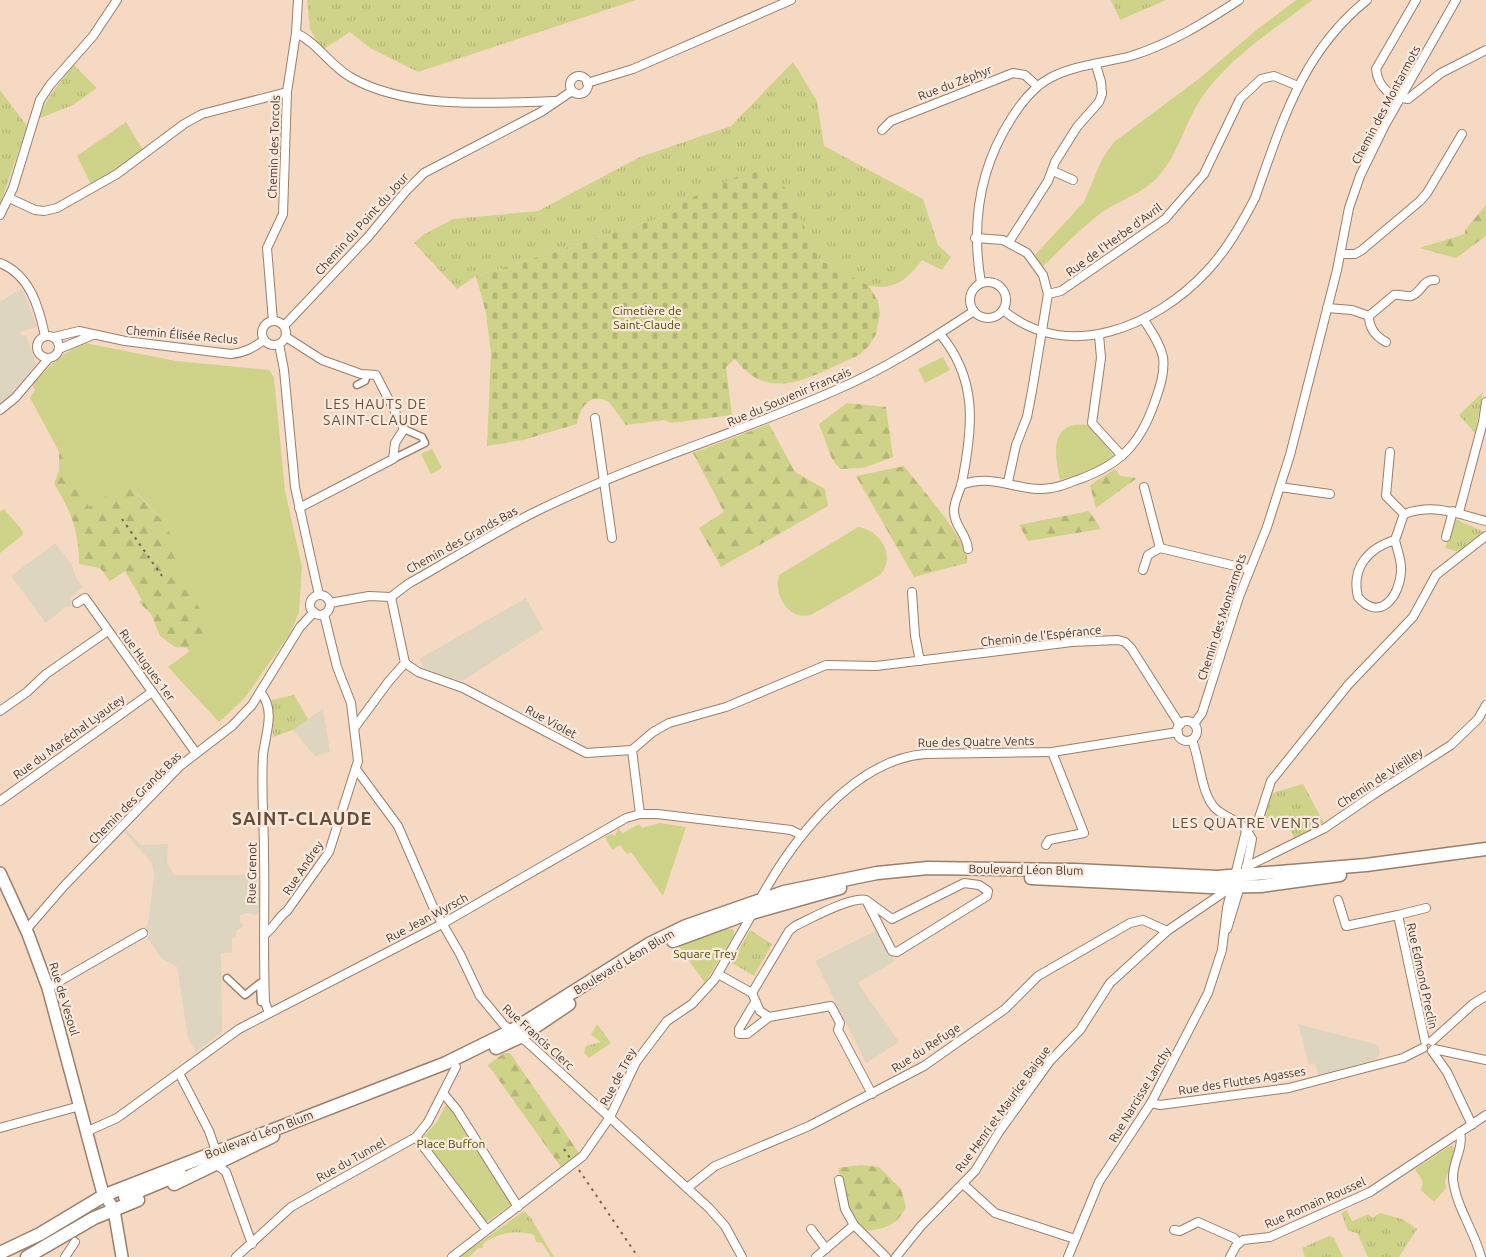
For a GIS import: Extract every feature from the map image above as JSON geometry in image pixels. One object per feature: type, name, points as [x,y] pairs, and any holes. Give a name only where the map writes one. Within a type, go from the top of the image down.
[{"type":"main road","name":"Boulevard Léon Blum","points":[[112,1210],[274,1132],[446,1064],[515,1034],[650,944],[686,926],[784,892],[877,873],[928,868],[1240,878],[1486,850]]},
{"type":"main road","name":"Boulevard Léon Blum","points":[[97,1202],[216,1151],[456,1067],[515,1034],[653,951],[681,937],[753,912],[838,888],[878,880],[927,875],[1240,878],[1486,858]]},
{"type":"main road","name":"Rue de Vesoul","points":[[0,874],[26,930],[48,988],[89,1134],[97,1202],[112,1210],[121,1257]]},
{"type":"main road","points":[[27,1257],[112,1210],[217,1165],[274,1132]]},
{"type":"main road","points":[[0,1253],[40,1234],[97,1202]]},
{"type":"main road","points":[[7,1257],[38,1242],[97,1202]]},
{"type":"street","points":[[0,215],[10,198],[40,100],[50,85],[93,36],[117,0]]},
{"type":"street","name":"Chemin des Torcols","points":[[273,321],[267,248],[283,214],[287,92],[296,33],[298,0]]},
{"type":"street","points":[[587,83],[633,68],[791,0]]},
{"type":"street","points":[[981,283],[976,238],[978,200],[992,153],[1019,106],[1037,86],[1051,77],[1074,68],[1096,65],[1165,43],[1200,25],[1239,0]]},
{"type":"street","points":[[1003,310],[1013,318],[1043,332],[1071,337],[1098,335],[1122,330],[1144,320],[1181,296],[1207,271],[1233,236],[1255,198],[1298,86],[1312,59],[1341,22],[1367,0]]},
{"type":"street","points":[[1416,0],[1376,69],[1377,80],[1382,88],[1400,98],[1412,98],[1441,73],[1486,50]]},
{"type":"street","name":"Chemin des Montarmots","points":[[1194,724],[1202,713],[1248,569],[1280,487],[1341,254],[1349,208],[1360,176],[1400,98],[1456,0]]},
{"type":"street","points":[[296,33],[310,40],[339,70],[384,92],[452,101],[501,103],[558,100]]},
{"type":"street","points":[[1009,242],[1077,127],[1099,102],[1102,94],[1096,65]]},
{"type":"street","name":"Rue du Zéphyr","points":[[882,130],[891,121],[1013,73],[1025,75],[1037,86]]},
{"type":"street","name":"Rue de l'Herbe d'Avril","points":[[1048,294],[1062,291],[1165,219],[1201,179],[1240,99],[1261,79],[1274,76],[1298,86]]},
{"type":"street","points":[[582,77],[587,83],[587,89],[583,93],[577,94],[572,91],[570,86],[573,78],[582,77]]},
{"type":"street","name":"Chemin du Point du Jour","points":[[284,326],[368,237],[406,191],[424,173],[541,112],[572,91]]},
{"type":"street","points":[[10,198],[35,210],[44,211],[57,208],[117,174],[184,124],[202,114],[287,92]]},
{"type":"street","points":[[537,101],[541,112]]},
{"type":"street","points":[[1341,254],[1355,254],[1362,250],[1420,201],[1427,193],[1462,134]]},
{"type":"street","points":[[1052,171],[1073,180]]},
{"type":"street","points":[[976,238],[1009,242],[1027,254],[1036,263],[1043,275],[1048,294],[1027,417],[1016,445],[1008,482]]},
{"type":"street","points":[[0,263],[14,271],[28,285],[45,336]]},
{"type":"street","points":[[1386,342],[1375,334],[1369,324],[1369,316],[1394,295],[1414,295],[1428,280],[1435,280]]},
{"type":"street","points":[[993,282],[1003,290],[1006,300],[1003,310],[994,317],[989,318],[978,315],[971,306],[970,295],[972,290],[981,283],[993,282]]},
{"type":"street","points":[[1327,308],[1352,310],[1369,316]]},
{"type":"street","name":"Rue du Souvenir Français","points":[[603,482],[774,417],[837,390],[871,374],[940,334],[974,311]]},
{"type":"street","points":[[961,485],[986,480],[1008,482],[1037,489],[1050,488],[1102,471],[1122,456],[1148,424],[1162,380],[1163,356],[1159,345],[1144,320]]},
{"type":"street","points":[[273,321],[284,326],[286,337],[279,344],[270,345],[264,340],[262,330],[273,321]]},
{"type":"street","name":"Chemin Élisée Reclus","points":[[54,337],[79,331],[125,342],[231,354],[251,349],[264,340]]},
{"type":"street","points":[[940,334],[952,348],[969,391],[970,420],[961,485],[956,495],[954,510],[956,524],[968,540],[968,549]]},
{"type":"street","name":"Chemin Élisée Reclus","points":[[59,349],[68,343],[95,335]]},
{"type":"street","points":[[1098,335],[1101,358],[1092,423],[1122,456]]},
{"type":"street","points":[[45,336],[54,337],[59,342],[59,349],[56,355],[45,356],[37,346],[45,336]]},
{"type":"street","points":[[286,337],[295,341],[316,358],[367,375],[376,375],[404,430],[422,437],[425,443],[299,508]]},
{"type":"street","points":[[279,344],[284,370],[299,508],[319,595]]},
{"type":"street","points":[[0,410],[15,398],[40,368],[45,356]]},
{"type":"street","points":[[357,385],[365,381],[367,375]]},
{"type":"street","points":[[1446,537],[1456,511],[1483,422],[1486,402]]},
{"type":"street","points":[[595,418],[612,538]]},
{"type":"street","points":[[393,459],[395,443],[404,430]]},
{"type":"street","points":[[1390,452],[1386,496],[1404,514]]},
{"type":"street","name":"Chemin des Grands Bas","points":[[391,597],[408,584],[539,510],[603,482]]},
{"type":"street","points":[[1144,487],[1160,548]]},
{"type":"street","points":[[1280,487],[1330,494]]},
{"type":"street","points":[[1404,514],[1423,510],[1456,511],[1486,521]]},
{"type":"street","points":[[1395,540],[1372,550],[1358,569],[1356,589],[1358,597],[1367,605],[1380,607],[1390,602],[1397,589],[1401,571],[1395,540],[1404,514]]},
{"type":"street","points":[[1240,878],[1246,830],[1258,821],[1271,781],[1348,685],[1414,617],[1436,575],[1486,536]]},
{"type":"street","points":[[1143,570],[1148,555],[1160,548],[1248,569]]},
{"type":"street","points":[[912,592],[915,636],[920,661]]},
{"type":"street","points":[[319,595],[325,596],[330,603],[328,611],[324,614],[314,612],[310,604],[313,598],[319,595]]},
{"type":"street","points":[[330,603],[369,596],[391,597],[405,663],[388,681],[355,727]]},
{"type":"street","name":"Rue Hugues 1er","points":[[77,603],[85,598],[196,753]]},
{"type":"street","name":"Chemin des Grands Bas","points":[[26,930],[64,886],[180,766],[232,726],[261,693],[300,627],[314,612]]},
{"type":"street","name":"Rue Andrey","points":[[264,935],[271,930],[283,913],[288,911],[329,852],[356,769],[358,757],[351,704],[337,667],[324,614]]},
{"type":"street","points":[[0,711],[27,692],[46,674],[108,631]]},
{"type":"street","name":"Chemin de l'Espérance","points":[[632,750],[653,732],[668,723],[726,707],[821,666],[876,666],[1072,642],[1118,640],[1125,642],[1131,648],[1179,728]]},
{"type":"street","name":"Rue Violet","points":[[405,663],[418,672],[463,688],[586,753],[632,750]]},
{"type":"street","name":"Rue du Maréchal Lyautey","points":[[0,801],[152,692]]},
{"type":"street","name":"Rue Grenot","points":[[261,693],[267,703],[269,727],[263,755],[264,935]]},
{"type":"street","name":"Chemin de Vieilley","points":[[1167,931],[1240,878],[1325,828],[1372,795],[1452,745],[1482,719],[1486,706]]},
{"type":"street","points":[[1185,722],[1194,724],[1197,732],[1192,740],[1183,740],[1179,728],[1185,722]]},
{"type":"street","name":"Rue des Quatre Vents","points":[[801,835],[819,816],[860,780],[887,765],[912,755],[1052,752],[1179,728]]},
{"type":"street","points":[[1192,740],[1200,763],[1206,792],[1214,807],[1242,824],[1252,839],[1240,878]]},
{"type":"street","points":[[632,750],[640,814]]},
{"type":"street","points":[[1046,845],[1049,840],[1088,832],[1052,752]]},
{"type":"street","name":"Rue Francis Clerc","points":[[356,769],[398,826],[442,924],[460,954],[480,996],[515,1034],[610,1117],[725,1226],[742,1257]]},
{"type":"street","name":"Rue Jean Wyrsch","points":[[89,1134],[117,1118],[233,1033],[442,924],[626,818],[640,814],[791,830],[801,835]]},
{"type":"street","name":"Rue de Trey","points":[[452,1257],[583,1156],[610,1117],[636,1062],[667,1021],[692,1004],[718,974],[760,899],[801,835]]},
{"type":"street","name":"Rue Narcisse Lanchy","points":[[1068,1257],[1099,1182],[1151,1103],[1205,999],[1240,878]]},
{"type":"street","points":[[772,879],[776,886],[784,892]]},
{"type":"street","points":[[752,993],[790,931],[795,926],[838,906],[859,899],[866,900],[892,919],[964,883],[979,885],[988,891],[987,896],[953,919],[897,952],[892,951],[866,900]]},
{"type":"street","name":"Rue Edmond Preclin","points":[[1338,900],[1346,926],[1426,908]]},
{"type":"street","name":"Rue Edmond Preclin","points":[[1398,915],[1429,1046]]},
{"type":"street","name":"Rue du Refuge","points":[[686,1188],[715,1166],[809,1126],[924,1066],[1005,1009],[1038,976],[1130,923],[1143,920],[1167,931]]},
{"type":"street","name":"Boulevard Léon Blum","points":[[681,937],[733,923],[739,925],[742,933]]},
{"type":"street","name":"Rue Henri et Maurice Baigue","points":[[896,1257],[921,1226],[975,1170],[992,1142],[1050,1061],[1080,1030],[1110,983],[1167,931]]},
{"type":"street","points":[[48,988],[55,986],[143,933]]},
{"type":"street","points":[[264,935],[265,1002],[269,1013]]},
{"type":"street","points":[[718,974],[752,993],[755,1002],[764,1014],[769,1017]]},
{"type":"street","points":[[227,978],[245,994],[260,983],[261,1002]]},
{"type":"street","name":"Rue des Fluttes Agasses","points":[[1151,1103],[1160,1105],[1289,1088],[1403,1058],[1429,1046],[1466,1010],[1486,996]]},
{"type":"street","points":[[755,1002],[739,1029],[739,1034],[748,1034],[769,1017],[831,1006],[840,1023],[838,1030],[872,1094]]},
{"type":"street","points":[[1429,1046],[1451,1054],[1486,1060]]},
{"type":"street","points":[[1429,1046],[1447,1072],[1472,1125]]},
{"type":"street","points":[[1447,1072],[1446,1064],[1451,1054]]},
{"type":"street","name":"Rue du Tunnel","points":[[236,1257],[288,1209],[416,1136],[428,1122],[456,1067]]},
{"type":"street","points":[[178,1073],[200,1114],[216,1151]]},
{"type":"street","points":[[443,1093],[452,1103],[518,1207]]},
{"type":"street","points":[[0,1128],[80,1106]]},
{"type":"street","name":"Rue Romain Roussel","points":[[1239,1243],[1270,1237],[1357,1198],[1486,1115]]},
{"type":"street","points":[[1460,1132],[1460,1148],[1454,1180],[1465,1221],[1481,1257]]},
{"type":"street","points":[[416,1136],[486,1229]]},
{"type":"street","points":[[217,1165],[226,1172],[252,1244]]},
{"type":"street","points":[[839,1180],[845,1209],[854,1225],[886,1257]]},
{"type":"street","points":[[963,1184],[995,1213],[1075,1239]]},
{"type":"street","points":[[1174,1230],[1180,1231],[1198,1222],[1234,1238],[1239,1243],[1230,1257]]},
{"type":"street","points":[[816,1257],[854,1225]]},
{"type":"street","points":[[811,1229],[826,1249]]},
{"type":"street","points":[[64,1257],[75,1242]]},
{"type":"shaded area","points":[[22,288],[37,327],[20,332],[22,336],[26,335],[36,364],[11,395],[0,403],[0,302]]},
{"type":"shaded area","points":[[56,544],[72,565],[75,576],[83,587],[70,598],[72,601],[70,607],[65,607],[46,623],[11,576]]},
{"type":"shaded area","points":[[526,598],[543,629],[462,681],[425,669],[419,659]]},
{"type":"shaded area","points":[[323,709],[330,752],[315,756],[292,729]]},
{"type":"shaded area","points":[[126,830],[141,845],[168,844],[167,862],[174,875],[258,875],[260,911],[256,915],[246,913],[240,915],[240,922],[244,926],[236,931],[236,936],[232,937],[232,953],[221,953],[222,1032],[196,1052],[188,1038],[177,967],[161,958],[147,937],[150,935],[145,927],[148,925],[154,875],[152,863],[124,832]]},
{"type":"shaded area","points":[[879,929],[895,961],[858,983],[899,1042],[866,1063],[815,961]]},
{"type":"shaded area","points":[[1298,1024],[1378,1045],[1380,1054],[1374,1060],[1318,1075],[1315,1063],[1309,1065]]},
{"type":"green space","points":[[307,0],[636,0],[418,72],[370,48],[350,32],[322,50],[310,29]]},
{"type":"green space","points":[[1111,0],[1166,0],[1120,20]]},
{"type":"green space","points":[[1296,0],[1313,0],[1252,46],[1211,85],[1194,110],[1175,151],[1156,179],[1144,189],[1110,207],[1096,217],[1042,267],[1034,256],[1084,202],[1102,159],[1114,142],[1200,78],[1254,32]]},
{"type":"green space","points":[[793,62],[817,101],[824,146],[923,199],[938,245],[951,257],[942,270],[922,260],[904,280],[892,285],[871,286],[855,280],[816,258],[669,213],[660,218],[575,245],[570,243],[567,248],[476,276],[457,289],[414,243],[423,235],[453,219],[538,211],[640,157],[731,126]]},
{"type":"green space","points":[[74,65],[97,88],[73,105],[40,118],[50,96]]},
{"type":"green space","points":[[0,90],[27,126],[0,205]]},
{"type":"green space","points":[[126,122],[143,150],[92,186],[77,156]]},
{"type":"green space","name":"Cimetière de Saint-Claude","points":[[758,167],[789,191],[818,259],[869,286],[878,301],[880,314],[876,334],[869,346],[859,355],[810,377],[779,384],[764,381],[749,373],[735,359],[726,367],[732,415],[671,423],[664,420],[626,425],[609,402],[596,398],[587,402],[583,407],[577,424],[523,440],[487,446],[491,353],[486,313],[476,276],[567,248],[569,243],[575,245],[660,218],[669,213],[669,208]]},
{"type":"green space","points":[[1486,205],[1486,236],[1456,258],[1419,248],[1465,234],[1465,230]]},
{"type":"green space","points":[[85,343],[176,361],[269,370],[274,378],[285,491],[302,567],[299,612],[291,632],[244,699],[219,722],[168,667],[212,635],[171,550],[170,533],[164,522],[139,495],[123,484],[89,507],[30,398],[35,390],[32,384],[50,366],[63,355]]},
{"type":"green space","points":[[943,357],[950,370],[925,383],[918,369]]},
{"type":"green space","points":[[1483,392],[1475,433],[1459,415]]},
{"type":"green space","points":[[847,403],[886,407],[893,457],[863,468],[840,469],[832,459],[819,424]]},
{"type":"green space","points":[[1089,416],[1092,428],[1114,456],[1096,468],[1060,480],[1056,450],[1060,434],[1066,428],[1075,425],[1088,425]]},
{"type":"green space","points":[[769,424],[795,472],[825,489],[828,506],[721,567],[699,528],[724,512],[693,453]]},
{"type":"green space","points":[[59,448],[74,479],[119,475],[164,522],[214,607],[212,642],[204,649],[189,651],[187,648],[175,647],[160,636],[151,614],[139,602],[142,600],[125,571],[110,581],[100,568],[79,564],[76,531],[65,503],[54,484],[59,470]]},
{"type":"green space","points":[[432,449],[442,468],[431,474],[421,454]]},
{"type":"green space","points":[[904,466],[953,529],[967,555],[967,563],[914,577],[856,476]]},
{"type":"green space","points":[[1115,469],[1120,476],[1137,478],[1096,508],[1090,485]]},
{"type":"green space","points":[[4,509],[22,530],[23,535],[0,553],[0,512]]},
{"type":"green space","points":[[1089,511],[1101,529],[1028,541],[1019,525]]},
{"type":"green space","points":[[1455,519],[1484,532],[1459,552],[1445,548]]},
{"type":"green space","points":[[858,527],[873,533],[884,545],[887,560],[885,568],[880,575],[811,615],[803,616],[789,610],[780,598],[778,590],[779,575]]},
{"type":"green space","points":[[294,695],[308,719],[293,730],[273,737],[271,700]]},
{"type":"green space","points":[[1303,784],[1324,823],[1294,838],[1285,818],[1264,818],[1269,794]]},
{"type":"green space","points":[[660,823],[686,827],[663,896],[631,852],[627,854],[620,845],[612,850],[605,837],[611,834],[615,836],[618,828],[623,833],[639,824],[642,828]]},
{"type":"green space","name":"Square Trey","points":[[728,928],[734,930],[734,935],[705,983],[678,945]]},
{"type":"green space","points":[[750,930],[772,944],[754,976],[732,963]]},
{"type":"green space","points":[[597,1024],[611,1043],[589,1058],[584,1053],[586,1046],[601,1042],[591,1035]]},
{"type":"green space","points":[[504,1053],[510,1053],[579,1153],[561,1167],[488,1065]]},
{"type":"green space","name":"Place Buffon","points":[[448,1101],[512,1204],[485,1223],[422,1138],[436,1123]]},
{"type":"green space","points":[[1452,1145],[1456,1150],[1445,1181],[1446,1188],[1434,1202],[1421,1190],[1423,1182],[1415,1169]]},
{"type":"green space","points":[[861,1165],[879,1167],[901,1189],[906,1207],[898,1219],[889,1226],[863,1231],[848,1207],[838,1168]]},
{"type":"green space","points":[[1347,1210],[1352,1221],[1369,1214],[1372,1218],[1380,1213],[1402,1219],[1417,1229],[1399,1257],[1368,1257],[1357,1233],[1348,1231],[1341,1213]]},
{"type":"green space","points":[[524,1211],[531,1218],[554,1257],[551,1257],[542,1243],[536,1242],[534,1235],[514,1232],[488,1240],[483,1244],[483,1248],[478,1248],[469,1257],[459,1257]]},
{"type":"green space","points":[[1329,1236],[1334,1238],[1343,1257],[1305,1257],[1302,1248]]},
{"type":"tunnel","points":[[90,1211],[120,1199]]},
{"type":"railway","points":[[122,519],[162,576]]},
{"type":"railway","points":[[564,1149],[570,1158]]},
{"type":"railway","points":[[579,1170],[638,1257]]},
{"type":"district","name":"LES HAUTS DE SAINT-CLAUDE","points":[[376,412]]},
{"type":"district","name":"SAINT-CLAUDE","points":[[302,819]]},
{"type":"district","name":"LES QUATRE VENTS","points":[[1246,823]]}]
